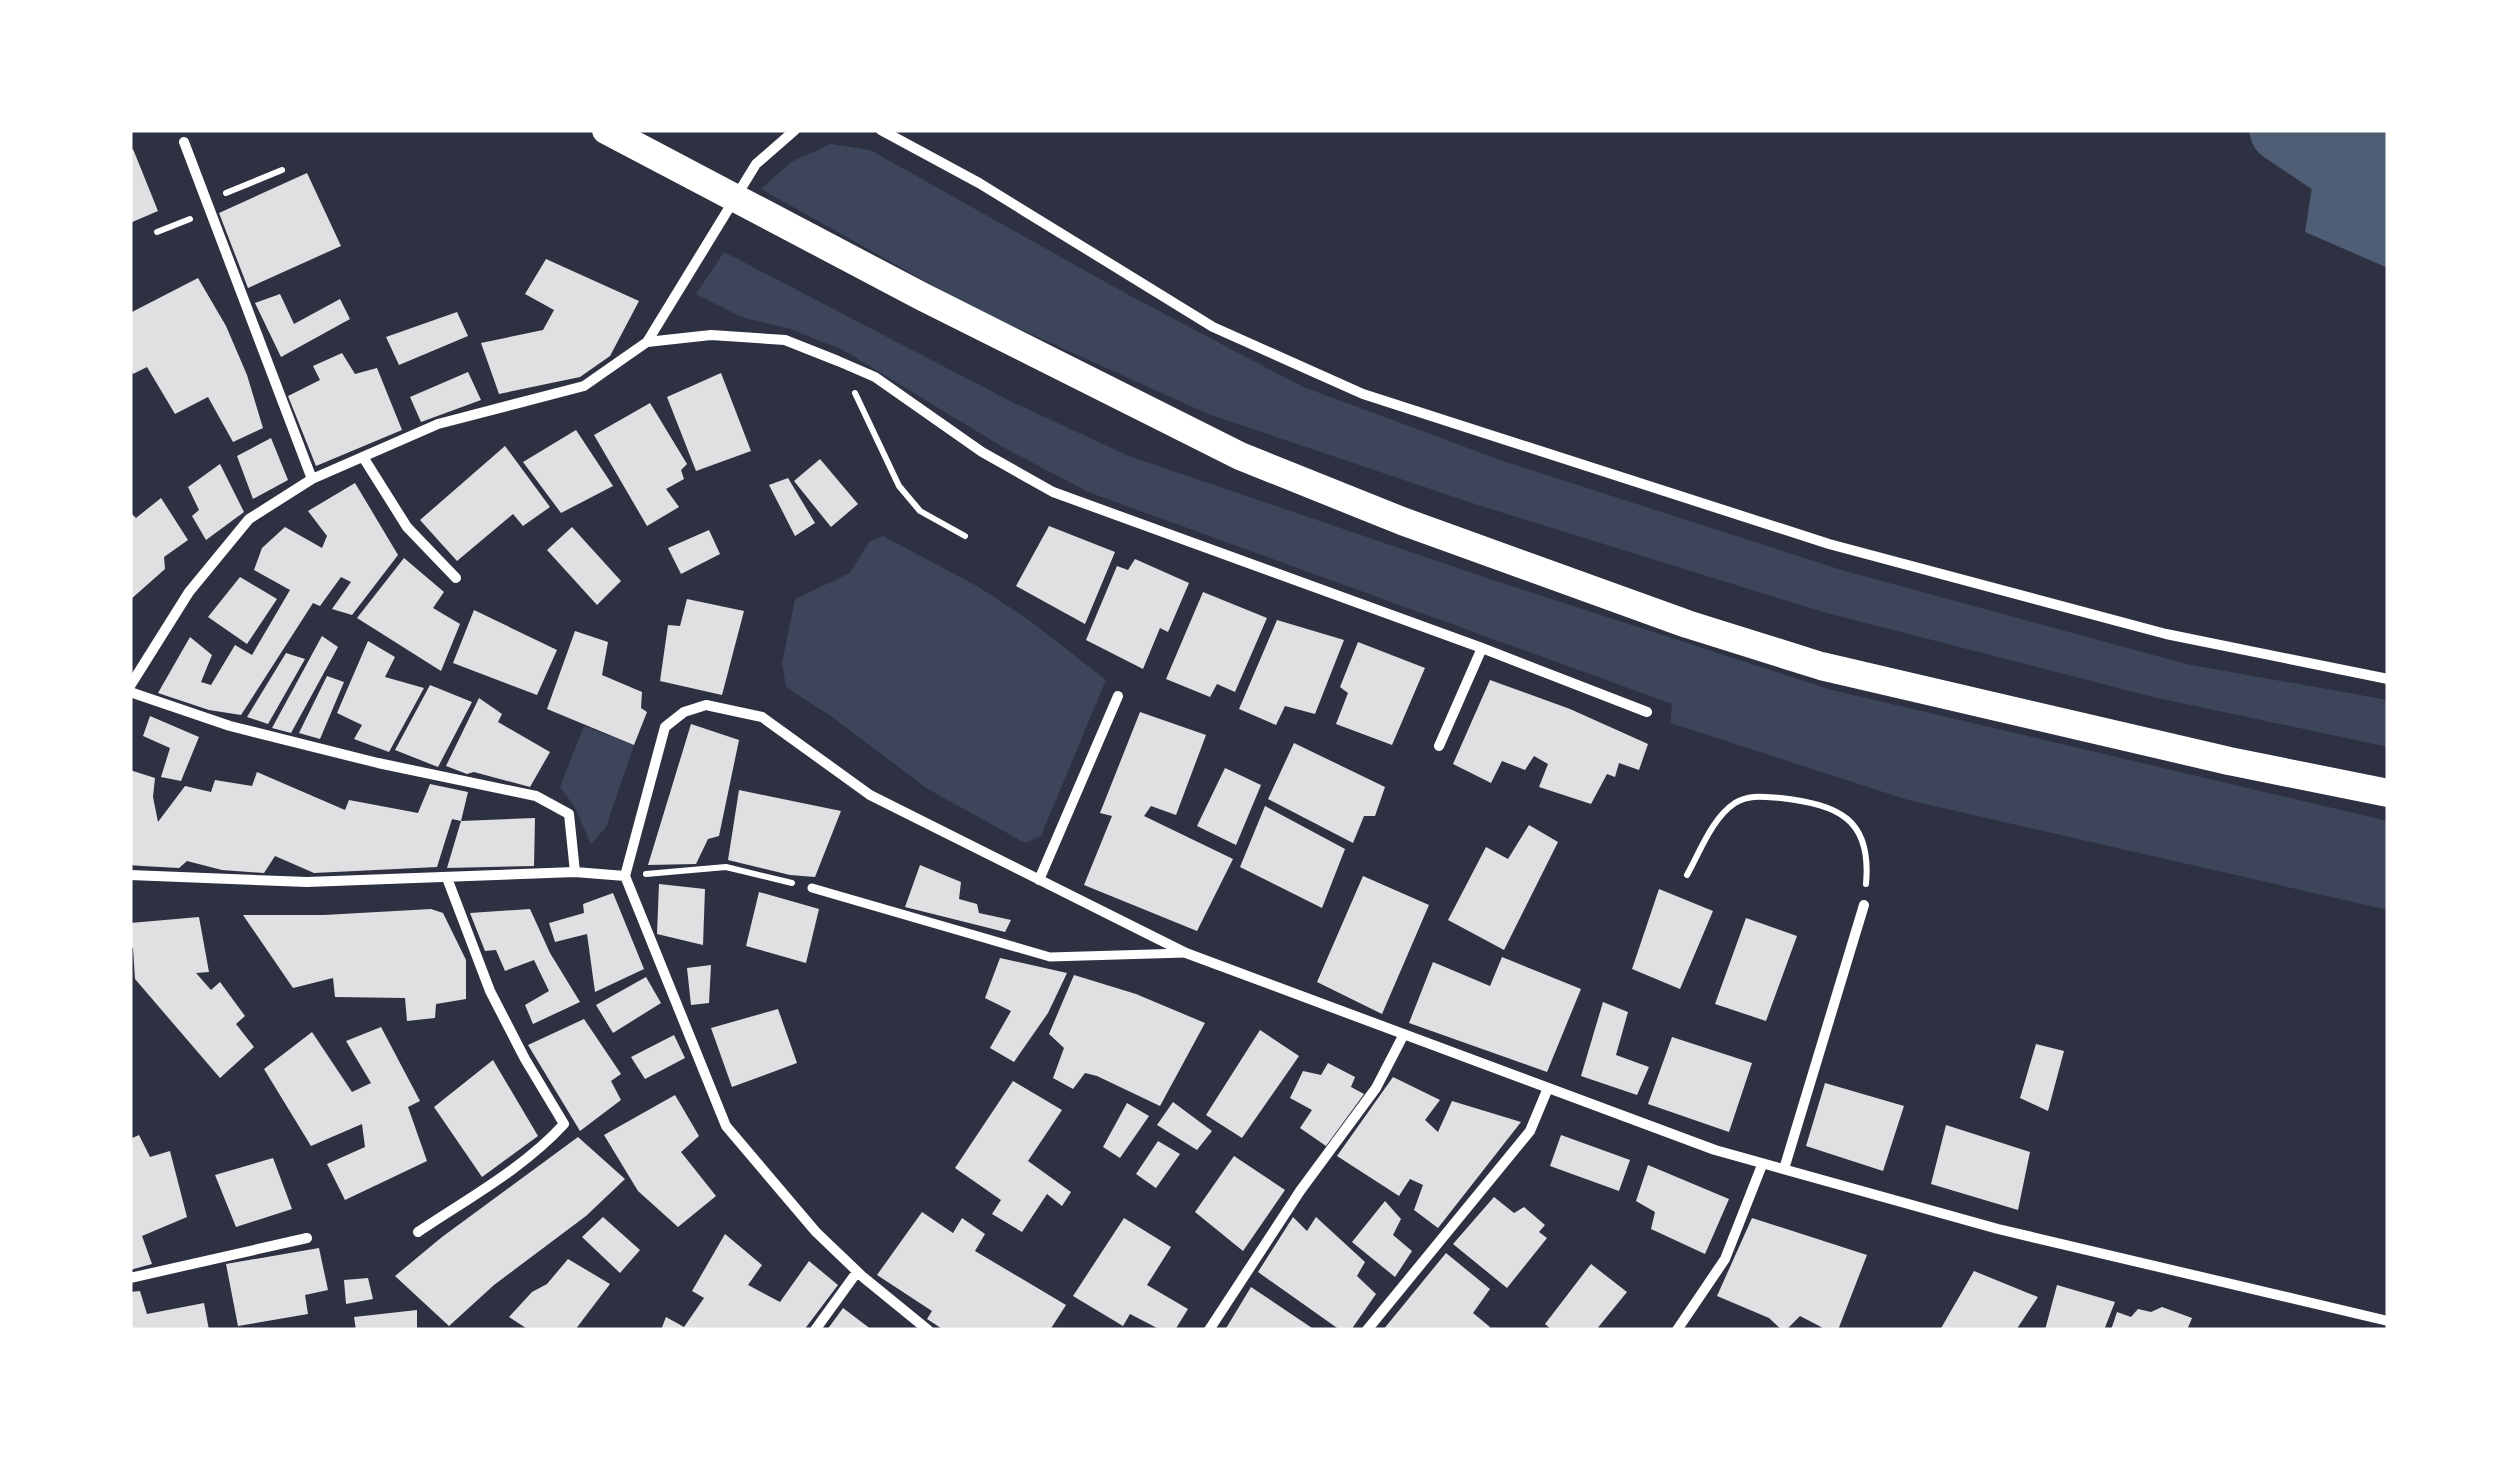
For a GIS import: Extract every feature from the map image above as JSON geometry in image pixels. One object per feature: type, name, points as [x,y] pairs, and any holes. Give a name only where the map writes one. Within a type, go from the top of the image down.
[{"type":"highway","points":[[606,130],[1240,456],[1402,521],[1598,593],[1822,666],[2388,793]]},
{"type":"street","points":[[575,872],[568,814],[536,796],[378,763],[230,726],[130,689],[189,592],[249,518],[312,479],[438,424],[584,386],[647,342],[756,164],[796,130]]},
{"type":"street","points":[[880,130],[979,184],[1213,327],[1363,394],[1829,544],[2166,634],[2388,679]]},
{"type":"street","points":[[184,142],[312,479]]},
{"type":"street","points":[[647,342],[712,335],[784,340],[875,377],[982,452],[1053,492],[1647,712]]},
{"type":"street","points":[[364,457],[407,527],[456,578]]},
{"type":"street","points":[[1439,746],[1482,648]]},
{"type":"street","points":[[1039,880],[1118,696]]},
{"type":"street","points":[[928,1330],[816,1232],[726,1126],[625,876],[666,726],[684,712],[706,705],[762,718],[870,796],[1186,953],[1762,1165],[1998,1229],[2388,1321]]},
{"type":"street","points":[[130,875],[307,882],[575,872],[625,876]]},
{"type":"street","points":[[418,1232],[506,1172],[564,1124],[490,990],[447,878]]},
{"type":"street","points":[[812,888],[1050,957],[1186,953]]},
{"type":"street","points":[[1784,1169],[1864,905]]},
{"type":"street","points":[[1209,1330],[1300,1191],[1376,1088],[1404,1034]]},
{"type":"street","points":[[1368,1330],[1530,1131],[1548,1088]]},
{"type":"street","points":[[1677,1330],[1726,1259],[1762,1165]]},
{"type":"street","points":[[130,1278],[306,1238]]},
{"type":"street","points":[[814,1330],[858,1272]]},
{"type":"path","points":[[157,232],[282,170]]},
{"type":"path","points":[[838,361],[899,486],[920,511],[965,536]]},
{"type":"path","points":[[1687,875],[1716,822],[1735,803],[1754,796],[1810,802],[1841,811],[1859,833],[1868,858],[1864,905]]},
{"type":"path","points":[[625,876],[726,867],[812,888]]},
{"type":"shaded area","points":[[2321,130],[2388,130],[2388,268],[2305,232]]},
{"type":"shaded area","points":[[831,144],[870,150],[1301,386],[1500,460],[1845,571],[2186,664],[2388,700],[2388,747],[2153,697],[1823,612],[1478,505],[1208,414],[971,307],[761,189],[791,162]]},
{"type":"shaded area","points":[[724,252],[1012,402],[1129,456],[1832,690],[2388,821],[2388,910],[1908,800],[1670,723],[1672,704],[1088,492],[1001,446],[843,350],[790,329],[741,317],[696,294]]},
{"type":"shaded area","points":[[883,536],[977,586],[1029,620],[1106,680],[1041,836],[1025,843],[926,788],[786,687],[782,663],[795,599],[850,573],[869,542]]},
{"type":"shaded area","points":[[584,726],[634,745],[606,827],[591,844],[574,806],[560,787]]},
{"type":"building","points":[[133,149],[158,211],[130,223],[130,151]]},
{"type":"building","points":[[307,173],[341,246],[248,288],[219,213]]},
{"type":"building","points":[[546,259],[639,301],[610,356],[580,377],[499,394],[481,343],[543,330],[554,310],[525,294]]},
{"type":"building","points":[[198,278],[226,326],[247,375],[263,428],[233,442],[208,397],[175,414],[147,367],[133,374],[130,367],[130,313]]},
{"type":"building","points":[[280,294],[294,324],[340,299],[350,319],[281,357],[255,303]]},
{"type":"building","points":[[457,312],[468,336],[399,365],[386,337]]},
{"type":"building","points":[[342,353],[355,374],[377,368],[402,430],[316,466],[288,396],[320,380],[313,366]]},
{"type":"building","points":[[468,372],[481,400],[421,422],[410,397]]},
{"type":"building","points":[[721,373],[751,451],[696,471],[667,397]]},
{"type":"building","points":[[650,403],[687,464],[681,470],[684,479],[666,489],[679,507],[647,526],[594,435]]},
{"type":"building","points":[[576,430],[613,486],[561,513],[523,462]]},
{"type":"building","points":[[271,438],[288,480],[253,499],[237,456]]},
{"type":"building","points":[[505,446],[550,507],[523,526],[513,514],[457,561],[420,520]]},
{"type":"building","points":[[820,459],[858,504],[831,527],[794,481]]},
{"type":"building","points":[[220,464],[244,512],[206,540],[192,516],[199,510],[188,487]]},
{"type":"building","points":[[788,478],[815,523],[795,536],[769,485]]},
{"type":"building","points":[[355,483],[398,555],[352,615],[332,609],[351,582],[341,577],[320,606],[313,603],[241,715],[209,710],[158,693],[190,637],[212,655],[201,682],[211,685],[235,645],[252,655],[290,590],[254,570],[262,548],[285,527],[322,548],[327,536],[308,511]]},
{"type":"building","points":[[161,498],[188,540],[164,557],[165,569],[130,600],[130,512],[136,518]]},
{"type":"building","points":[[1049,526],[1115,552],[1085,624],[1016,586]]},
{"type":"building","points":[[572,527],[621,581],[597,605],[547,550]]},
{"type":"building","points":[[709,530],[720,554],[681,574],[668,548]]},
{"type":"building","points":[[404,558],[444,592],[433,608],[460,624],[441,671],[357,618]]},
{"type":"building","points":[[1135,559],[1189,583],[1168,632],[1160,628],[1143,669],[1086,640],[1117,566],[1128,570]]},
{"type":"building","points":[[240,577],[277,599],[247,644],[208,617]]},
{"type":"building","points":[[1203,592],[1267,618],[1235,692],[1217,684],[1210,697],[1166,679]]},
{"type":"building","points":[[687,599],[744,611],[722,695],[660,681],[668,625],[680,626]]},
{"type":"building","points":[[474,610],[557,650],[537,695],[453,663]]},
{"type":"building","points":[[1277,620],[1344,640],[1315,714],[1285,706],[1276,725],[1239,709]]},
{"type":"building","points":[[575,631],[608,642],[602,675],[642,692],[641,708],[647,712],[634,745],[547,709]]},
{"type":"building","points":[[322,636],[338,647],[291,733],[272,728]]},
{"type":"building","points":[[368,641],[395,657],[385,677],[424,688],[389,752],[354,739],[362,725],[337,713]]},
{"type":"building","points":[[1358,642],[1425,668],[1392,745],[1336,724],[1348,693],[1340,687]]},
{"type":"building","points":[[286,653],[305,659],[268,724],[247,717]]},
{"type":"building","points":[[327,676],[344,682],[320,739],[299,733]]},
{"type":"building","points":[[1490,680],[1570,709],[1648,744],[1639,770],[1619,763],[1615,777],[1607,774],[1591,804],[1539,787],[1548,764],[1534,756],[1525,770],[1502,761],[1491,783],[1453,764]]},
{"type":"building","points":[[430,685],[472,702],[438,767],[395,750]]},
{"type":"building","points":[[479,698],[502,714],[498,722],[550,752],[530,787],[446,766]]},
{"type":"building","points":[[1140,712],[1206,735],[1176,815],[1151,806],[1144,816],[1233,859],[1197,931],[1084,885],[1112,816],[1100,813]]},
{"type":"building","points":[[150,716],[199,737],[181,781],[161,777],[170,748],[143,736]]},
{"type":"building","points":[[691,724],[739,740],[719,836],[708,839],[696,864],[648,865]]},
{"type":"building","points":[[1294,743],[1385,787],[1375,816],[1364,816],[1353,843],[1268,799]]},
{"type":"building","points":[[1225,768],[1261,785],[1236,845],[1197,826]]},
{"type":"building","points":[[130,770],[155,778],[153,797],[158,822],[185,786],[211,792],[215,780],[252,786],[257,772],[345,810],[349,800],[418,813],[430,784],[468,792],[461,821],[452,819],[437,867],[314,873],[275,856],[264,873],[222,870],[187,861],[179,868],[142,866],[130,865]]},
{"type":"building","points":[[739,790],[841,811],[815,877],[728,860]]},
{"type":"building","points":[[1265,806],[1345,849],[1322,908],[1240,867]]},
{"type":"building","points":[[535,818],[534,866],[447,868],[461,821]]},
{"type":"building","points":[[1529,825],[1558,842],[1504,950],[1448,920],[1486,847],[1508,859]]},
{"type":"building","points":[[920,865],[961,882],[959,899],[977,904],[979,913],[1011,920],[1005,932],[905,907]]},
{"type":"building","points":[[1363,876],[1429,905],[1382,1014],[1317,982]]},
{"type":"building","points":[[659,884],[705,889],[703,945],[657,934]]},
{"type":"building","points":[[1659,889],[1713,911],[1680,989],[1632,969]]},
{"type":"building","points":[[759,892],[819,909],[806,963],[746,946]]},
{"type":"building","points":[[613,893],[644,969],[595,992],[587,934],[555,942],[549,923],[584,913],[583,904]]},
{"type":"building","points":[[431,909],[443,913],[466,960],[466,999],[436,1004],[435,1018],[407,1021],[405,998],[335,997],[333,978],[293,988],[243,915],[324,915]]},
{"type":"building","points":[[530,909],[550,953],[580,1002],[533,1024],[525,1005],[549,991],[534,960],[505,971],[496,950],[485,951],[470,913]]},
{"type":"building","points":[[199,917],[209,972],[196,973],[211,990],[220,982],[245,1016],[236,1024],[254,1047],[220,1078],[135,979],[130,948],[130,923]]},
{"type":"building","points":[[1746,918],[1797,936],[1766,1021],[1715,1004]]},
{"type":"building","points":[[1502,957],[1581,989],[1547,1072],[1409,1023],[1433,962],[1490,986]]},
{"type":"building","points":[[1000,958],[1067,973],[1048,1013],[1014,1062],[990,1048],[1011,1011],[985,998]]},
{"type":"building","points":[[711,965],[709,1003],[691,1005],[687,968]]},
{"type":"building","points":[[1074,975],[1136,994],[1205,1023],[1160,1106],[1097,1076],[1085,1073],[1073,1089],[1053,1078],[1064,1048],[1049,1034]]},
{"type":"building","points":[[646,977],[661,1003],[613,1033],[596,1005]]},
{"type":"building","points":[[1603,1002],[1628,1012],[1616,1055],[1649,1067],[1637,1095],[1581,1076]]},
{"type":"building","points":[[778,1009],[797,1063],[732,1087],[711,1028]]},
{"type":"building","points":[[584,1019],[621,1074],[611,1081],[621,1100],[580,1131],[528,1045]]},
{"type":"building","points":[[381,1027],[420,1101],[408,1107],[427,1161],[345,1200],[327,1164],[365,1147],[362,1124],[311,1146],[264,1069],[312,1032],[352,1092],[371,1083],[346,1041]]},
{"type":"building","points":[[1260,1030],[1299,1056],[1242,1138],[1206,1115]]},
{"type":"building","points":[[674,1035],[685,1058],[645,1079],[631,1057]]},
{"type":"building","points":[[1672,1037],[1752,1063],[1729,1132],[1648,1104]]},
{"type":"building","points":[[2036,1044],[2064,1051],[2048,1111],[2020,1098]]},
{"type":"building","points":[[493,1060],[538,1136],[482,1177],[434,1107]]},
{"type":"building","points":[[1328,1063],[1355,1077],[1351,1087],[1364,1094],[1326,1146],[1300,1128],[1312,1110],[1290,1098],[1303,1071],[1321,1075]]},
{"type":"building","points":[[1393,1077],[1440,1100],[1425,1120],[1438,1132],[1452,1101],[1521,1122],[1438,1228],[1414,1210],[1423,1185],[1410,1179],[1399,1196],[1337,1156]]},
{"type":"building","points":[[1013,1081],[1062,1110],[1028,1161],[1071,1192],[1062,1206],[1047,1194],[1022,1232],[992,1214],[1001,1200],[955,1168]]},
{"type":"building","points":[[1825,1083],[1904,1106],[1883,1171],[1806,1146]]},
{"type":"building","points":[[675,1095],[699,1136],[681,1152],[716,1196],[678,1227],[638,1191],[604,1135]]},
{"type":"building","points":[[1173,1102],[1212,1131],[1197,1150],[1157,1125]]},
{"type":"building","points":[[1127,1103],[1149,1116],[1120,1158],[1103,1147]]},
{"type":"building","points":[[1946,1125],[2030,1152],[2018,1210],[1931,1184]]},
{"type":"building","points":[[139,1135],[150,1157],[170,1151],[187,1217],[142,1236],[152,1264],[130,1270],[130,1139]]},
{"type":"building","points":[[1561,1135],[1630,1160],[1619,1191],[1550,1166]]},
{"type":"building","points":[[578,1137],[625,1179],[586,1216],[494,1285],[449,1326],[395,1276],[442,1237]]},
{"type":"building","points":[[1158,1141],[1180,1154],[1156,1188],[1136,1174]]},
{"type":"building","points":[[1234,1156],[1285,1190],[1243,1251],[1195,1212]]},
{"type":"building","points":[[273,1158],[292,1209],[236,1227],[215,1175]]},
{"type":"building","points":[[1648,1165],[1729,1199],[1705,1254],[1651,1229],[1655,1212],[1636,1201]]},
{"type":"building","points":[[1494,1197],[1514,1213],[1524,1207],[1545,1225],[1539,1232],[1547,1238],[1507,1288],[1453,1244]]},
{"type":"building","points":[[1385,1201],[1401,1219],[1393,1235],[1412,1251],[1395,1277],[1352,1242]]},
{"type":"building","points":[[922,1212],[953,1233],[962,1218],[985,1234],[975,1251],[1066,1305],[1050,1330],[944,1330],[927,1319],[932,1311],[877,1275]]},
{"type":"building","points":[[603,1217],[640,1250],[620,1273],[582,1237]]},
{"type":"building","points":[[1293,1217],[1307,1231],[1316,1217],[1365,1262],[1357,1276],[1376,1294],[1351,1330],[1340,1330],[1258,1272]]},
{"type":"building","points":[[1124,1218],[1171,1247],[1147,1285],[1188,1309],[1175,1330],[1161,1330],[1130,1314],[1123,1326],[1073,1296]]},
{"type":"building","points":[[1752,1218],[1867,1255],[1838,1330],[1827,1330],[1800,1316],[1782,1330],[1769,1318],[1717,1296]]},
{"type":"building","points":[[725,1234],[762,1265],[748,1285],[780,1302],[809,1261],[838,1285],[804,1330],[661,1330],[666,1317],[684,1327],[704,1298],[692,1291]]},
{"type":"building","points":[[319,1248],[328,1290],[305,1295],[308,1314],[238,1326],[226,1264]]},
{"type":"building","points":[[1446,1253],[1490,1289],[1473,1313],[1490,1327],[1488,1330],[1383,1330]]},
{"type":"building","points":[[568,1259],[610,1284],[575,1330],[529,1330],[509,1317],[532,1292],[547,1284]]},
{"type":"building","points":[[1591,1264],[1627,1292],[1596,1330],[1552,1330],[1545,1324]]},
{"type":"building","points":[[1974,1271],[2038,1297],[2016,1330],[1940,1330]]},
{"type":"building","points":[[368,1278],[373,1299],[346,1304],[344,1280]]},
{"type":"building","points":[[2057,1285],[2115,1302],[2104,1330],[2045,1330]]},
{"type":"building","points":[[1251,1287],[1315,1330],[1225,1330]]},
{"type":"building","points":[[140,1291],[147,1314],[204,1303],[209,1330],[130,1330],[130,1292]]},
{"type":"building","points":[[2162,1307],[2192,1318],[2187,1330],[2111,1330],[2117,1312],[2131,1317],[2138,1309],[2151,1312]]},
{"type":"building","points":[[843,1308],[872,1330],[827,1330]]},
{"type":"building","points":[[417,1310],[417,1330],[356,1330],[354,1317]]},
{"type":"waterway","points":[[2282,130],[2346,173],[2388,193]]}]
